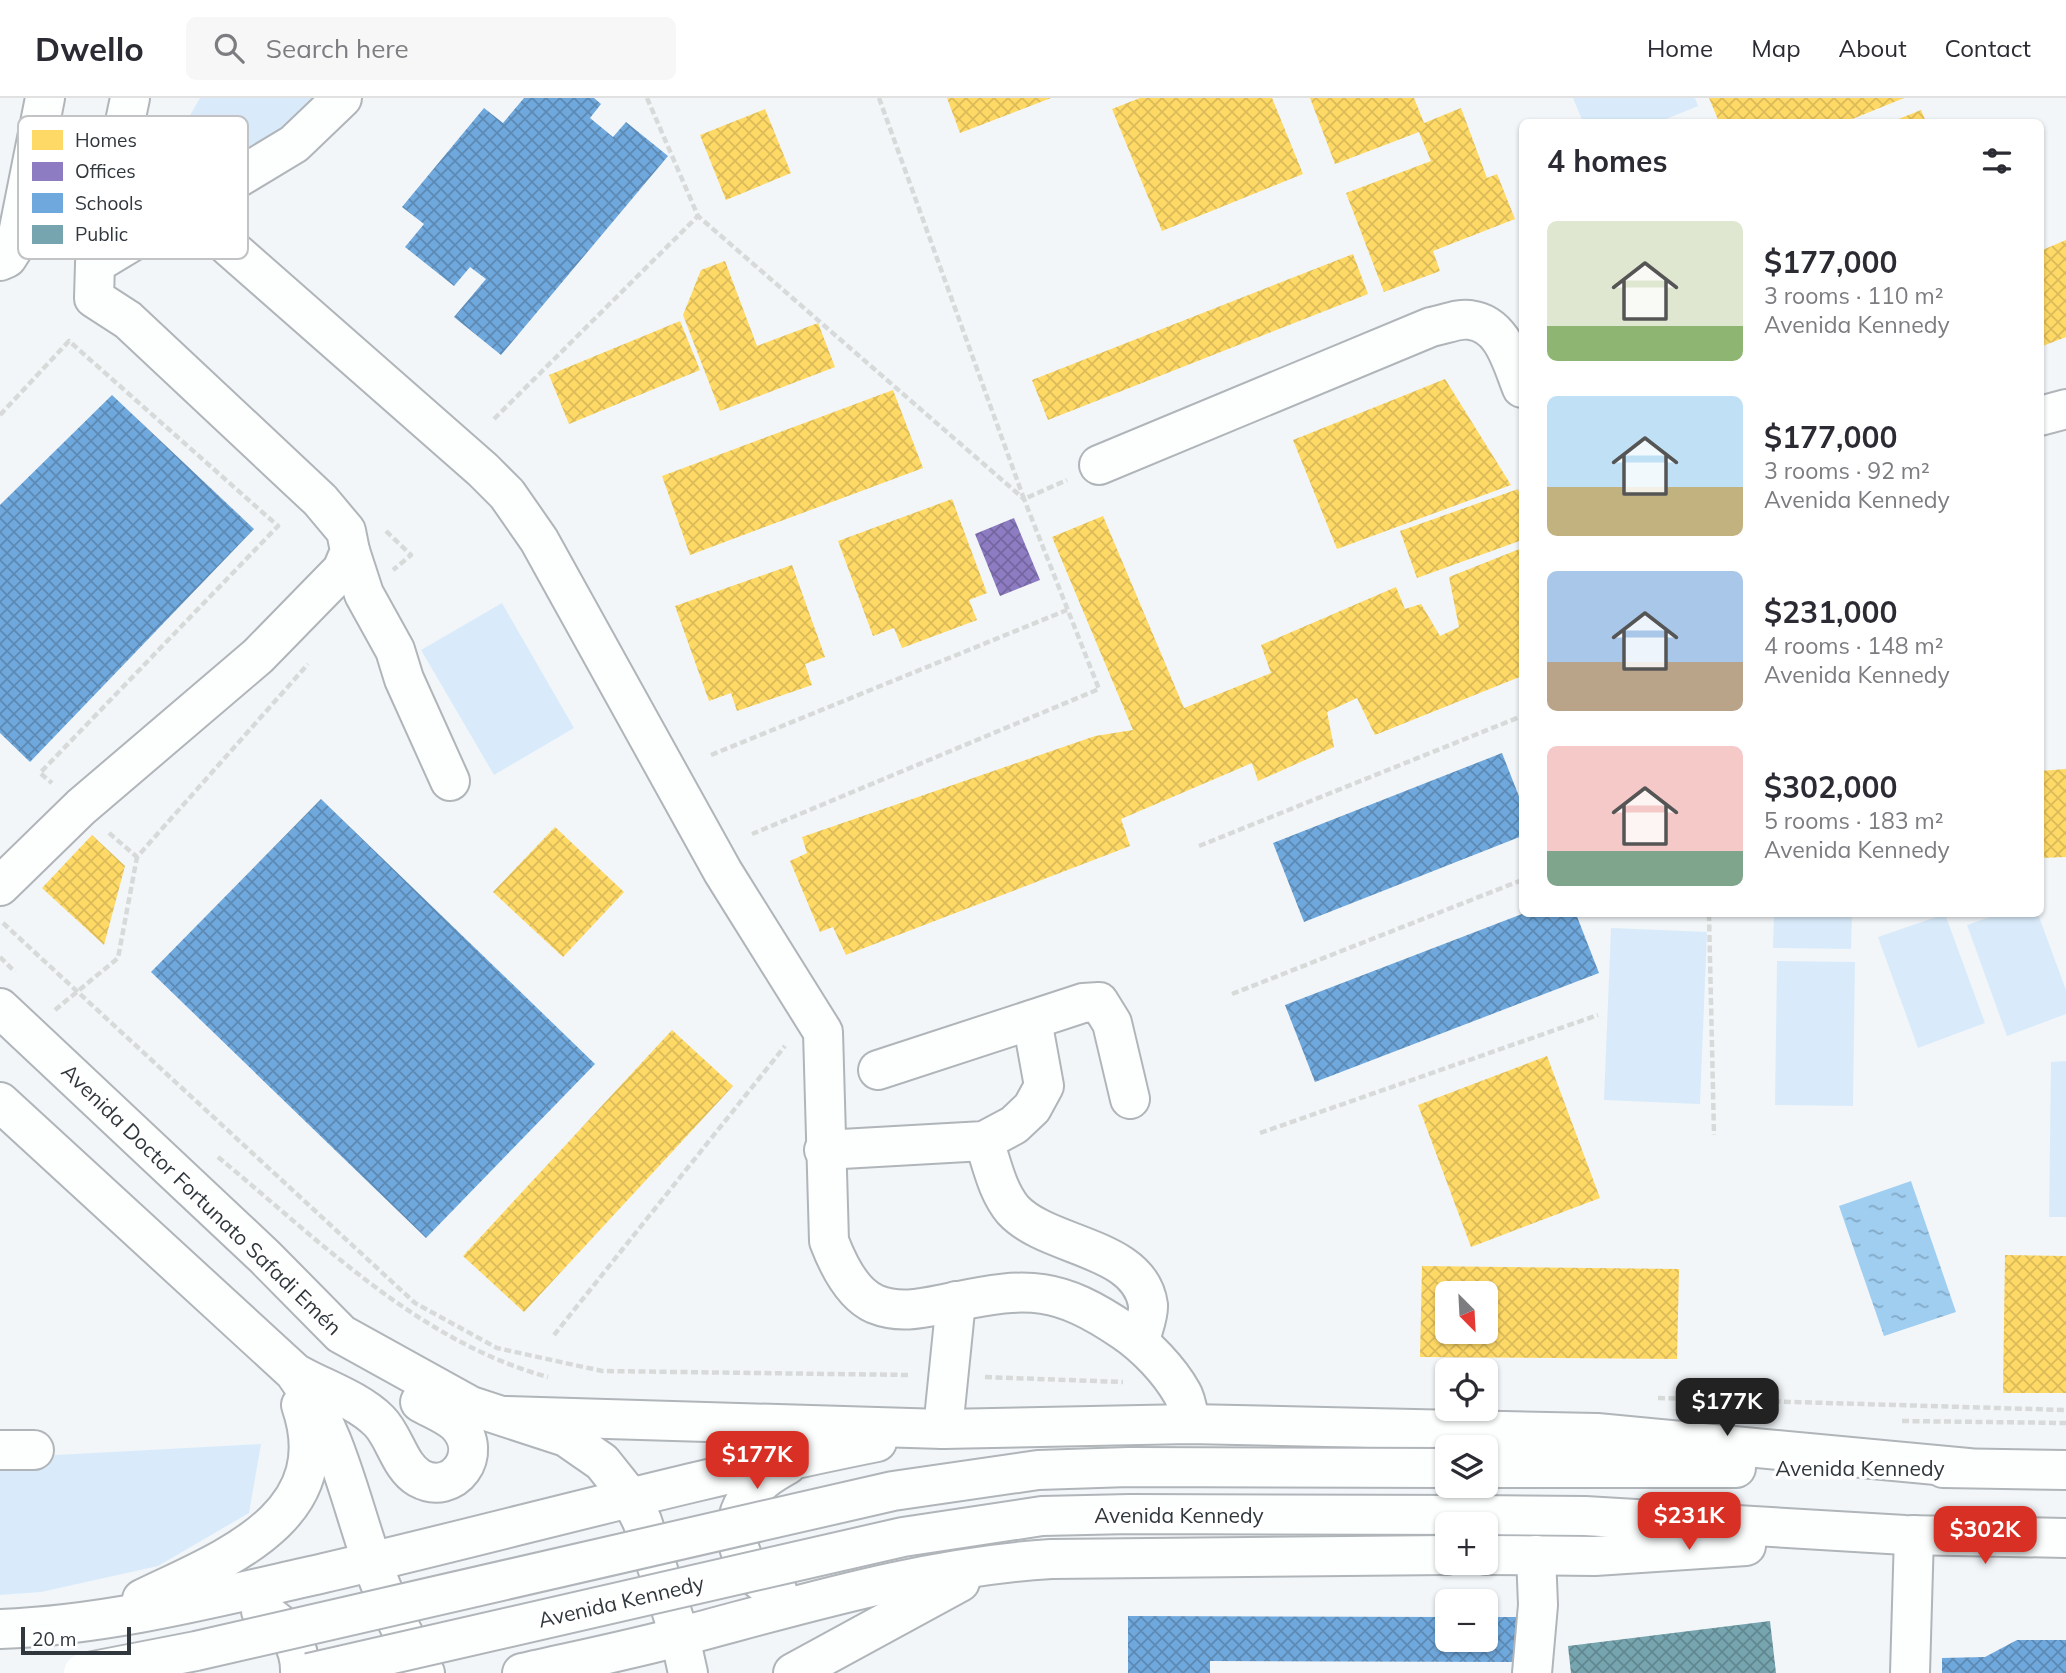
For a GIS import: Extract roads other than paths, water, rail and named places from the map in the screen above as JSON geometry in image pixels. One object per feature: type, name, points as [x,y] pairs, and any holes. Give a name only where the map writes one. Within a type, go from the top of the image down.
[{"type":"main road","points":[[41,116],[45,98]]},
{"type":"main road","points":[[127,116],[130,98]]},
{"type":"main road","points":[[248,172],[294,144],[342,98]]},
{"type":"main road","points":[[0,169],[18,161]]},
{"type":"main road","points":[[0,261],[7,258],[16,244],[18,234]]},
{"type":"main road","points":[[95,281],[99,259]]},
{"type":"main road","points":[[95,281],[123,259]]},
{"type":"main road","points":[[243,259],[483,470],[507,494],[527,521],[593,634],[723,872],[823,1032],[824,1150],[829,1241],[838,1264],[852,1283],[874,1303],[911,1311],[956,1301],[1040,1291],[1073,1300],[1140,1341],[1184,1395],[1190,1424]]},
{"type":"main road","points":[[95,281],[128,320],[320,500],[346,531],[364,594],[395,650],[404,679],[450,781]]},
{"type":"main road","points":[[1100,465],[1432,327],[1469,319],[1492,327],[1504,344],[1519,381]]},
{"type":"main road","points":[[2044,415],[2066,409]]},
{"type":"main road","points":[[0,886],[81,807],[258,656],[342,570],[350,551]]},
{"type":"main road","points":[[878,1070],[1083,1003],[1099,1002],[1112,1023],[1130,1099]]},
{"type":"main road","name":"Avenida Doctor Fortunato Safadi Emén","points":[[0,1008],[256,1247],[341,1334],[471,1406],[566,1437],[603,1462],[629,1497],[642,1521],[684,1655]]},
{"type":"main road","points":[[824,1150],[984,1141],[1014,1125],[1032,1108],[1044,1087],[1032,1020]]},
{"type":"main road","points":[[7,1115],[284,1363],[318,1406],[372,1561],[404,1637],[425,1673]]},
{"type":"main road","points":[[984,1141],[1001,1192],[1014,1210],[1059,1239],[1110,1257],[1129,1272],[1141,1287],[1149,1306],[1140,1341]]},
{"type":"main road","points":[[943,1429],[956,1301]]},
{"type":"main road","points":[[284,1363],[367,1411],[379,1421],[406,1466],[419,1478],[433,1482],[459,1474],[467,1464],[469,1451],[466,1437],[457,1424],[421,1402],[341,1334]]},
{"type":"main road","points":[[44,1627],[140,1600],[223,1559],[253,1542],[292,1501],[305,1475],[307,1426],[284,1363]]},
{"type":"main road","points":[[507,1416],[580,1421],[691,1420],[943,1429],[1190,1424],[1597,1433],[1968,1468]]},
{"type":"main road","points":[[0,1629],[44,1627],[132,1615],[205,1601],[804,1456],[943,1429]]},
{"type":"main road","points":[[804,1456],[769,1475],[756,1486],[738,1516],[737,1537],[743,1560],[768,1586],[800,1596],[835,1594],[993,1563],[1051,1559],[1435,1555]]},
{"type":"main road","points":[[82,1673],[195,1651],[893,1491],[972,1478],[1038,1470],[1129,1467],[1435,1468]]},
{"type":"main road","name":"Avenida Kennedy","points":[[1498,1468],[2066,1470]]},
{"type":"main road","name":"Avenida Kennedy","points":[[309,1673],[903,1537],[1042,1516],[1585,1516],[1909,1535],[2066,1538]]},
{"type":"main road","points":[[1498,1555],[1595,1556],[1909,1535],[1910,1673]]},
{"type":"main road","points":[[1532,1673],[1538,1605],[1536,1555]]},
{"type":"main road","points":[[793,1673],[945,1587],[1006,1568],[1051,1559]]},
{"type":"main road","points":[[522,1673],[684,1655],[835,1594]]},
{"type":"main road","points":[[205,1601],[237,1603],[275,1619],[294,1642],[301,1661],[300,1673]]},
{"type":"water","points":[[1911,1181],[1956,1312],[1884,1336],[1839,1206]]}]
